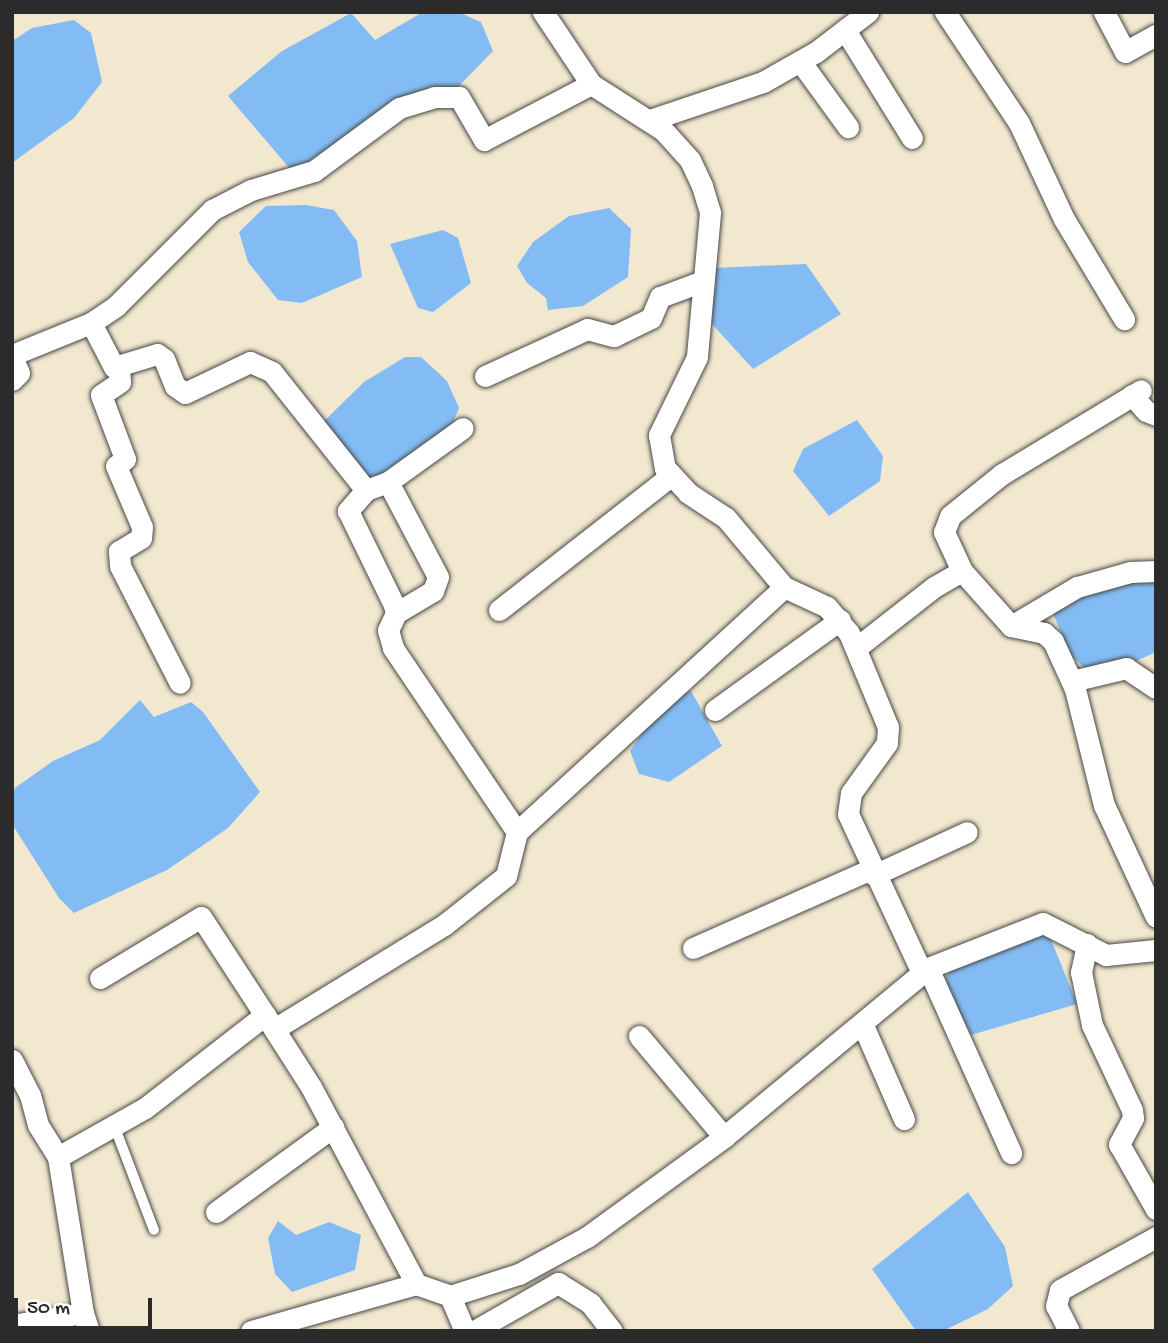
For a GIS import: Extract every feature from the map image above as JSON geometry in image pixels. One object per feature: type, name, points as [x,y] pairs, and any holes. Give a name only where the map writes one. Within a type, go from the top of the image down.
[{"type":"street","points":[[543,12],[591,84],[607,98],[650,120],[690,160],[702,186],[710,213],[697,357],[659,435],[665,468],[726,518],[784,587],[827,607],[840,620],[856,648],[888,727],[887,743],[851,793],[848,814],[873,872],[925,971],[1011,1153]]},
{"type":"street","points":[[650,120],[763,82],[800,61],[868,12]]},
{"type":"street","points":[[946,12],[1019,123],[1065,219],[1124,319]]},
{"type":"street","points":[[1104,12],[1125,52],[1155,38]]},
{"type":"street","points":[[845,30],[912,138]]},
{"type":"street","points":[[800,61],[848,127]]},
{"type":"street","points":[[12,380],[19,373],[12,356],[91,323],[116,306],[212,210],[251,190],[314,172],[399,107],[435,97],[459,97],[484,140],[591,84]]},
{"type":"street","points":[[485,376],[587,329],[614,337],[651,318],[660,297],[703,281]]},
{"type":"street","points":[[91,323],[108,361],[119,367],[157,354],[164,359],[175,386],[185,393],[250,362],[262,365],[366,490]]},
{"type":"street","points":[[119,367],[120,382],[101,395],[125,459],[116,466],[142,527],[141,538],[119,551],[120,566],[180,683]]},
{"type":"street","points":[[1156,415],[1136,392],[1002,474],[950,516],[944,532],[962,571],[1010,626],[1044,633],[1054,640],[1072,681],[1104,805],[1156,917]]},
{"type":"street","points":[[396,613],[348,511],[366,490],[388,482],[463,428]]},
{"type":"street","points":[[499,610],[672,475]]},
{"type":"street","points":[[388,482],[438,577],[433,591],[396,613],[388,630],[393,648],[517,832]]},
{"type":"street","points":[[856,648],[934,587],[962,571]]},
{"type":"street","points":[[1010,626],[1077,587],[1130,572],[1156,571]]},
{"type":"street","points":[[58,1157],[115,1128],[269,1022],[444,925],[506,876],[517,832],[784,587]]},
{"type":"street","points":[[715,710],[840,620]]},
{"type":"street","points":[[1072,681],[1126,668],[1156,688]]},
{"type":"street","points":[[693,948],[967,832]]},
{"type":"street","points":[[100,978],[201,917],[333,1126],[416,1284]]},
{"type":"street","points":[[251,1331],[416,1284],[450,1296],[519,1274],[587,1237],[724,1137],[925,971],[1043,923],[1106,956],[1156,950]]},
{"type":"street","points":[[1087,944],[1081,972],[1092,1025],[1132,1110],[1119,1144],[1156,1209]]},
{"type":"street","points":[[862,1023],[904,1119]]},
{"type":"street","points":[[639,1036],[724,1137]]},
{"type":"street","points":[[12,1060],[30,1096],[37,1125],[58,1157],[86,1322],[12,1325]]},
{"type":"street","points":[[216,1212],[333,1126]]},
{"type":"street","points":[[1069,1331],[1056,1306],[1059,1290],[1156,1237]]},
{"type":"street","points":[[474,1331],[558,1283],[590,1303],[611,1331]]},
{"type":"street","points":[[450,1296],[465,1331]]},
{"type":"lane","points":[[115,1128],[154,1230]]},
{"type":"water","points":[[423,12],[458,12],[481,22],[493,51],[456,89],[390,110],[357,144],[291,170],[228,96],[282,51],[351,13],[375,40]]},
{"type":"water","points":[[74,20],[91,33],[102,82],[74,118],[12,163],[12,41],[32,28]]},
{"type":"water","points":[[306,205],[334,210],[357,241],[362,277],[302,303],[278,300],[248,262],[239,232],[266,206]]},
{"type":"water","points":[[609,208],[631,229],[628,277],[583,306],[548,310],[546,298],[527,283],[517,266],[533,242],[569,216]]},
{"type":"water","points":[[443,230],[458,238],[471,283],[433,312],[418,308],[390,244]]},
{"type":"water","points":[[806,264],[841,314],[753,369],[712,324],[712,268]]},
{"type":"water","points":[[405,357],[421,357],[447,381],[459,408],[449,433],[377,486],[321,424],[364,382]]},
{"type":"water","points":[[857,420],[883,456],[880,481],[829,516],[793,471],[803,449]]},
{"type":"water","points":[[1132,574],[1156,579],[1156,652],[1096,679],[1069,653],[1053,613],[1071,594]]},
{"type":"water","points":[[691,691],[722,746],[669,782],[639,774],[630,751],[663,703]]},
{"type":"water","points":[[140,700],[154,717],[191,702],[203,712],[260,792],[228,828],[167,870],[74,913],[59,898],[12,824],[12,796],[15,788],[53,761],[100,740]]},
{"type":"water","points":[[1048,932],[1077,1004],[971,1035],[944,983],[953,963]]},
{"type":"water","points":[[968,1192],[1005,1247],[1013,1286],[988,1309],[943,1331],[916,1331],[872,1269]]},
{"type":"water","points":[[278,1221],[296,1235],[329,1222],[361,1235],[355,1270],[292,1292],[275,1274],[268,1238]]}]
